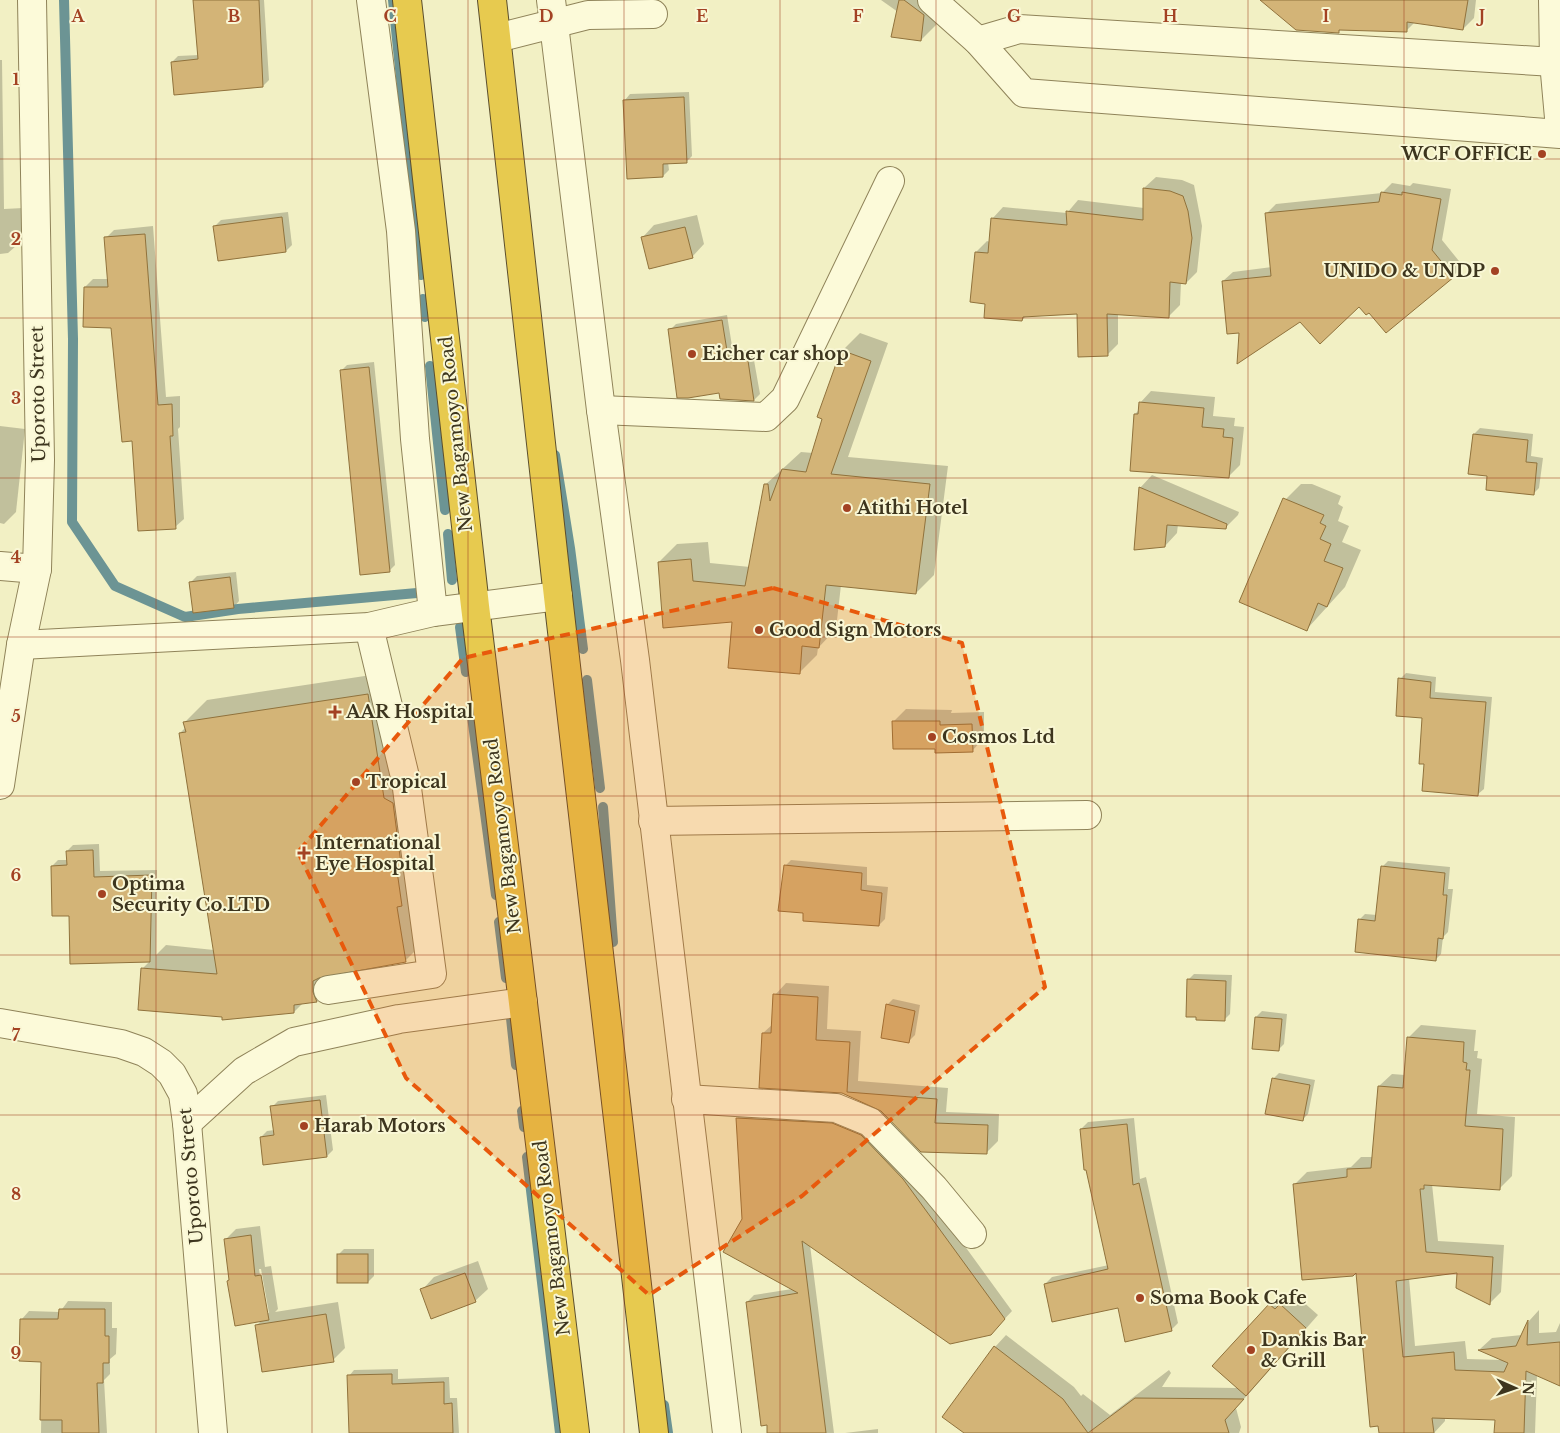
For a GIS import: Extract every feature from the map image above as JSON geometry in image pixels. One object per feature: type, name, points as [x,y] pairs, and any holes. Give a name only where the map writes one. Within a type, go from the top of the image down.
[{"type":"highway","name":"New Bagamoyo Road","points":[[407,0],[475,606],[575,1433]]},
{"type":"highway","points":[[492,0],[654,1433]]},
{"type":"street","name":"Uporoto Street","points":[[0,785],[21,645],[37,569],[40,460],[32,0]]},
{"type":"street","points":[[371,0],[401,231],[416,439],[433,612]]},
{"type":"street","points":[[932,0],[978,42],[1024,93],[1560,134]]},
{"type":"street","points":[[1553,0],[1554,62],[1560,129]]},
{"type":"street","points":[[497,38],[553,12],[587,8],[653,14]]},
{"type":"street","points":[[553,12],[601,410],[635,660],[727,1433]]},
{"type":"street","points":[[978,42],[1019,30],[1554,62]]},
{"type":"street","points":[[601,410],[766,416],[786,399],[890,181]]},
{"type":"street","points":[[0,566],[37,569]]},
{"type":"street","points":[[21,645],[369,627],[433,612],[558,596]]},
{"type":"street","points":[[328,990],[432,974],[406,781],[369,627]]},
{"type":"street","points":[[653,821],[1087,816]]},
{"type":"street","points":[[187,1123],[244,1071],[294,1042],[399,1019],[523,1002]]},
{"type":"street","name":"Uporoto Street","points":[[0,1023],[121,1044],[144,1052],[161,1063],[172,1074],[183,1094],[213,1433]]},
{"type":"street","points":[[686,1098],[836,1108],[870,1122],[934,1188],[972,1234]]},
{"type":"highlighted area","points":[[773,588],[962,643],[1045,987],[802,1196],[649,1295],[406,1078],[298,852],[463,658]]},
{"type":"building","points":[[193,0],[259,0],[263,87],[174,95],[171,62],[198,59]]},
{"type":"building","points":[[899,0],[904,0],[924,15],[921,41],[891,37]]},
{"type":"building","points":[[1260,0],[1468,0],[1463,30],[1407,22],[1407,32],[1339,30],[1339,33],[1296,30]]},
{"type":"building","points":[[684,97],[687,163],[663,164],[663,177],[627,179],[623,100]]},
{"type":"building","points":[[1143,188],[1170,191],[1183,196],[1188,211],[1192,238],[1186,284],[1170,282],[1169,318],[1107,314],[1108,356],[1078,357],[1077,314],[1023,317],[1022,321],[984,318],[985,304],[970,302],[975,252],[988,253],[991,218],[1067,225],[1066,211],[1143,220]]},
{"type":"building","points":[[1381,192],[1402,195],[1402,192],[1441,199],[1432,250],[1454,277],[1386,333],[1369,313],[1366,315],[1359,307],[1320,344],[1300,322],[1237,364],[1239,333],[1227,334],[1222,281],[1271,276],[1265,213],[1379,202]]},
{"type":"building","points":[[282,217],[286,252],[218,261],[213,226]]},
{"type":"building","points":[[685,227],[693,258],[649,269],[641,237]]},
{"type":"building","points":[[145,234],[158,405],[172,404],[173,436],[170,436],[176,529],[138,531],[132,441],[122,442],[111,328],[83,327],[84,287],[108,287],[104,237]]},
{"type":"building","points":[[722,320],[728,357],[747,354],[754,401],[720,399],[719,393],[677,398],[668,329]]},
{"type":"building","points":[[841,350],[871,361],[831,474],[930,484],[916,594],[826,585],[819,648],[802,646],[800,674],[728,668],[732,622],[663,628],[658,562],[691,559],[693,581],[745,586],[764,484],[768,484],[770,501],[782,469],[806,472],[822,419],[817,417]]},
{"type":"building","points":[[369,367],[390,572],[360,575],[340,370]]},
{"type":"building","points":[[1139,402],[1204,408],[1202,427],[1224,429],[1223,437],[1233,438],[1229,478],[1130,471],[1134,414],[1138,414]]},
{"type":"building","points":[[1473,434],[1528,440],[1526,462],[1537,463],[1534,495],[1486,490],[1487,476],[1468,474]]},
{"type":"building","points":[[1139,487],[1227,524],[1226,529],[1167,525],[1165,547],[1134,550]]},
{"type":"building","points":[[1283,498],[1324,515],[1320,523],[1326,526],[1320,539],[1331,544],[1324,561],[1343,568],[1327,607],[1318,603],[1307,631],[1239,602]]},
{"type":"building","points":[[230,577],[234,608],[193,613],[189,582]]},
{"type":"building","points":[[1398,678],[1431,682],[1430,698],[1486,702],[1478,796],[1422,791],[1424,764],[1419,764],[1422,718],[1396,716]]},
{"type":"building","name":"International Eye Hospital","points":[[368,694],[384,798],[393,803],[401,864],[397,871],[402,906],[397,907],[406,962],[319,978],[313,981],[313,992],[317,1002],[294,1005],[294,1013],[222,1020],[222,1017],[138,1010],[141,968],[217,974],[179,733],[186,732],[183,722]]},
{"type":"building","name":"Cosmos Ltd","points":[[892,721],[940,721],[940,725],[972,724],[973,752],[935,753],[935,749],[893,749]]},
{"type":"building","name":"Optima Security Co.LTD","points":[[93,850],[94,877],[152,875],[150,962],[70,964],[69,916],[52,916],[51,866],[67,865],[66,851]]},
{"type":"building","points":[[784,865],[862,873],[861,890],[882,893],[879,926],[803,921],[803,913],[778,911]]},
{"type":"building","points":[[1381,866],[1445,873],[1443,895],[1447,895],[1443,939],[1438,938],[1436,961],[1355,952],[1358,919],[1375,921]]},
{"type":"building","points":[[1187,979],[1226,981],[1225,1021],[1196,1020],[1196,1017],[1186,1017]]},
{"type":"building","points":[[773,994],[818,997],[816,1040],[850,1042],[847,1092],[937,1099],[935,1123],[988,1125],[987,1154],[921,1152],[881,1111],[842,1093],[759,1088],[762,1033],[771,1033]]},
{"type":"building","points":[[886,1004],[915,1011],[909,1043],[881,1038]]},
{"type":"building","points":[[1255,1017],[1282,1019],[1279,1051],[1252,1049]]},
{"type":"building","points":[[1407,1037],[1464,1042],[1463,1062],[1467,1063],[1466,1070],[1470,1070],[1465,1126],[1503,1129],[1500,1190],[1424,1185],[1424,1189],[1420,1189],[1426,1252],[1493,1257],[1490,1305],[1456,1288],[1457,1273],[1396,1281],[1403,1357],[1454,1352],[1455,1370],[1504,1372],[1508,1363],[1478,1350],[1516,1346],[1528,1320],[1527,1345],[1560,1342],[1560,1386],[1526,1371],[1524,1433],[1494,1433],[1495,1420],[1432,1418],[1434,1433],[1379,1433],[1378,1426],[1370,1427],[1356,1273],[1353,1276],[1302,1280],[1293,1184],[1347,1177],[1347,1169],[1371,1168],[1378,1086],[1403,1088]]},
{"type":"building","points":[[1272,1078],[1310,1085],[1303,1121],[1265,1114]]},
{"type":"building","points":[[320,1100],[327,1157],[263,1165],[260,1137],[274,1135],[270,1106]]},
{"type":"building","points":[[736,1118],[832,1123],[861,1135],[903,1179],[1005,1319],[991,1335],[950,1344],[802,1241],[826,1433],[767,1433],[767,1425],[761,1426],[746,1302],[798,1293],[723,1252],[742,1219]]},
{"type":"building","points":[[1127,1124],[1133,1185],[1139,1183],[1172,1331],[1125,1342],[1118,1308],[1052,1322],[1044,1284],[1108,1269],[1086,1170],[1084,1170],[1080,1129]]},
{"type":"building","points":[[251,1235],[255,1276],[261,1275],[269,1320],[235,1326],[227,1281],[229,1280],[224,1239]]},
{"type":"building","points":[[337,1254],[368,1254],[368,1283],[337,1283]]},
{"type":"building","points":[[465,1273],[476,1302],[431,1319],[420,1289]]},
{"type":"building","points":[[1269,1304],[1275,1309],[1280,1304],[1306,1328],[1246,1396],[1212,1366]]},
{"type":"building","points":[[59,1309],[105,1309],[105,1336],[109,1336],[109,1363],[103,1363],[103,1383],[97,1383],[99,1433],[62,1433],[62,1420],[40,1420],[41,1362],[19,1361],[20,1319],[58,1319]]},
{"type":"building","points":[[326,1314],[334,1362],[262,1372],[255,1325]]},
{"type":"building","points":[[994,1346],[1063,1399],[1088,1433],[964,1433],[942,1417]]},
{"type":"building","points":[[392,1374],[392,1384],[444,1382],[444,1404],[452,1403],[453,1433],[349,1433],[347,1375]]},
{"type":"building","points":[[1135,1398],[1244,1399],[1225,1420],[1229,1433],[1088,1433]]},
{"type":"waterway","points":[[64,0],[73,339],[72,522],[115,586],[185,617],[238,609],[417,593]]},
{"type":"waterway","points":[[393,0],[421,275]]},
{"type":"waterway","points":[[423,299],[425,317]]},
{"type":"waterway","points":[[430,366],[445,510]]},
{"type":"waterway","points":[[555,455],[570,548],[583,649]]},
{"type":"waterway","points":[[448,534],[452,580]]},
{"type":"waterway","points":[[460,627],[466,672]]},
{"type":"waterway","points":[[587,680],[600,788]]},
{"type":"waterway","points":[[471,709],[496,895]]},
{"type":"waterway","points":[[603,807],[613,942]]},
{"type":"waterway","points":[[499,922],[506,978]]},
{"type":"waterway","points":[[510,1009],[516,1065]]},
{"type":"waterway","points":[[522,1111],[524,1127]]},
{"type":"waterway","points":[[527,1157],[560,1433]]},
{"type":"waterway","points":[[664,1405],[668,1433]]},
{"type":"place","name":"WCF OFFICE","points":[[1542,154]]},
{"type":"place","name":"UNIDO & UNDP","points":[[1495,271]]},
{"type":"place","name":"Eicher car shop","points":[[692,354]]},
{"type":"place","name":"Atithi Hotel","points":[[847,508]]},
{"type":"place","name":"Good Sign Motors","points":[[759,630]]},
{"type":"place","name":"AAR Hospital","points":[[335,712]]},
{"type":"place","name":"Cosmos Ltd","points":[[932,737]]},
{"type":"place","name":"Tropical","points":[[356,782]]},
{"type":"place","name":"International Eye Hospital","points":[[304,853]]},
{"type":"place","name":"Optima Security Co.LTD","points":[[102,894]]},
{"type":"place","name":"Harab Motors","points":[[304,1126]]},
{"type":"place","name":"Soma Book Cafe","points":[[1140,1298]]},
{"type":"place","name":"Dankis Bar & Grill","points":[[1251,1350]]}]
